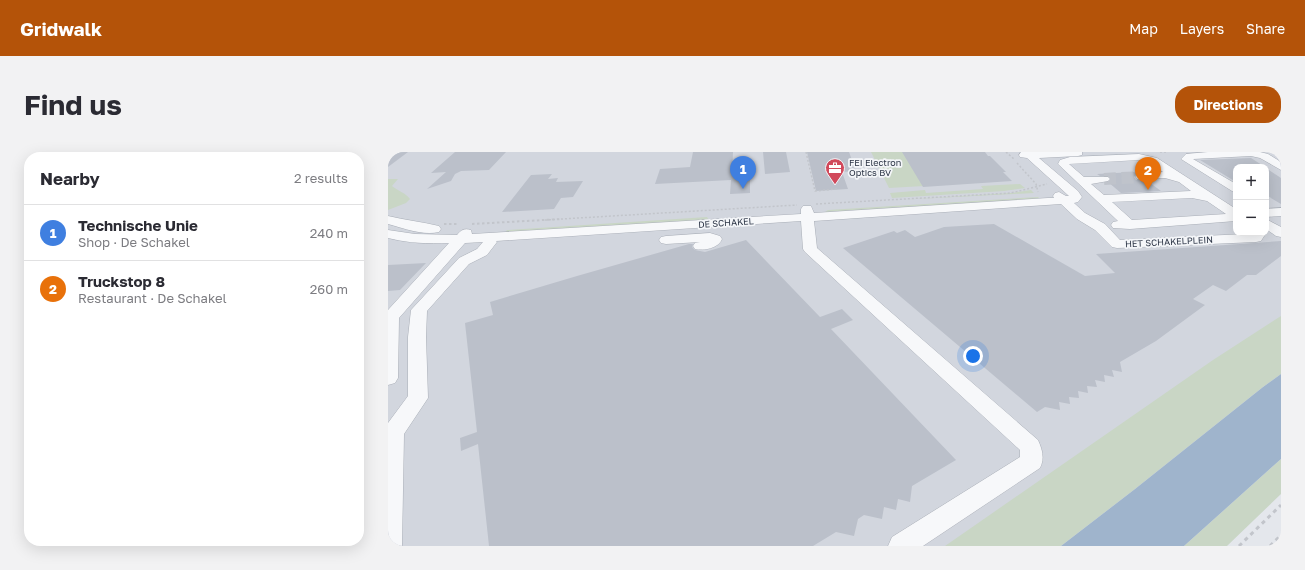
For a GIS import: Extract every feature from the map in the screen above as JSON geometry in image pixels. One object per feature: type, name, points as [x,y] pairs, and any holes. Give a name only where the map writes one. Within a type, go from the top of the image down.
[{"type":"street","points":[[1022,153],[1103,152]]},
{"type":"street","points":[[1022,153],[1030,172],[1050,188],[1070,200],[1081,216],[1100,227]]},
{"type":"street","points":[[1022,153],[1074,194],[1076,197],[1070,200]]},
{"type":"street","points":[[1233,187],[1186,159],[1190,156],[1250,153],[1264,156],[1281,167]]},
{"type":"street","points":[[1130,225],[1062,164],[1070,160],[1123,157],[1146,158],[1153,160],[1233,214]]},
{"type":"street","points":[[1141,177],[1165,176],[1189,184]]},
{"type":"street","points":[[1081,181],[1104,179]]},
{"type":"street","name":"DE SCHAKEL","points":[[388,220],[428,228],[465,229],[1041,195],[1050,188]]},
{"type":"street","points":[[1102,199],[1193,194],[1218,203]]},
{"type":"street","name":"DE SCHAKEL","points":[[807,209],[1070,200]]},
{"type":"street","points":[[807,209],[810,250],[1030,446],[1032,461],[901,546]]},
{"type":"street","name":"HET SCHAKELPLEIN","points":[[1100,227],[1233,216]]},
{"type":"street","points":[[1269,225],[1281,233]]},
{"type":"street","name":"HET SCHAKELPLEIN","points":[[1100,227],[1117,244],[1256,238],[1258,236]]},
{"type":"street","points":[[388,378],[391,317],[465,229]]},
{"type":"street","name":"DE SCHAKEL","points":[[388,234],[405,238],[436,240],[465,229]]},
{"type":"street","points":[[666,240],[710,237],[715,239],[714,242],[700,246]]},
{"type":"street","points":[[389,546],[391,428],[418,398],[417,337],[419,310],[464,261],[482,252],[490,242]]},
{"type":"path","points":[[806,152],[815,191],[837,189]]},
{"type":"path","name":"DE SCHAKEL","points":[[439,224],[465,229],[807,209],[1011,193],[1050,188]]},
{"type":"path","points":[[1239,546],[1281,505]]},
{"type":"path","points":[[1270,546],[1281,535]]},
{"type":"shaded area","points":[[388,152],[1275,152],[1281,155],[1281,318],[953,546],[388,546]]},
{"type":"green space","points":[[871,152],[903,152],[924,186],[889,188]]},
{"type":"green space","points":[[388,179],[398,179],[392,186],[410,199],[406,203],[388,210]]},
{"type":"green space","points":[[1020,184],[1025,188],[1004,191],[892,198],[890,193],[925,190],[926,193],[983,189],[981,186]]},
{"type":"green space","points":[[1031,190],[1034,193],[897,200],[1011,193]]},
{"type":"green space","points":[[1038,197],[1041,200],[825,212],[828,210]]},
{"type":"green space","points":[[707,217],[709,220],[504,234],[507,230]]},
{"type":"green space","points":[[1281,316],[1281,374],[1061,546],[945,546],[1213,360]]},
{"type":"green space","points":[[1281,459],[1281,494],[1227,546],[1184,546]]},
{"type":"water","points":[[1281,374],[1281,459],[1184,546],[1061,546],[1263,387]]},
{"type":"building","points":[[388,152],[408,152],[388,167]]},
{"type":"building","points":[[455,152],[506,152],[489,170],[461,171],[455,174],[451,181],[427,189],[446,172],[431,173]]},
{"type":"building","points":[[693,152],[733,152],[732,175],[750,174],[750,193],[730,194],[731,180],[655,184],[660,169],[690,167]]},
{"type":"building","points":[[763,152],[786,152],[790,172],[765,174]]},
{"type":"building","points":[[807,152],[849,152],[856,171],[842,172],[848,189],[816,191]]},
{"type":"building","points":[[902,152],[985,152],[1006,172],[1003,172],[1012,181],[923,187]]},
{"type":"building","points":[[1251,158],[1260,164],[1233,164],[1233,180],[1200,160]]},
{"type":"building","points":[[1269,170],[1281,178],[1281,204],[1269,197]]},
{"type":"building","points":[[1134,172],[1137,174],[1134,177],[1136,180],[1146,180],[1161,191],[1121,193],[1108,182],[1112,179],[1109,176],[1100,176],[1097,174]]},
{"type":"building","points":[[552,174],[548,179],[558,178],[556,182],[583,181],[573,197],[561,198],[554,209],[502,212],[531,175]]},
{"type":"building","points":[[994,224],[1085,276],[1115,273],[1096,254],[1281,241],[1281,256],[1256,275],[1247,275],[1226,291],[1213,285],[1193,299],[1205,305],[1156,341],[1120,362],[1122,372],[1112,370],[1114,377],[1104,375],[1105,382],[1095,380],[1097,387],[1087,386],[1088,393],[1078,391],[1079,398],[1069,397],[1070,404],[1059,402],[1060,410],[1045,407],[1037,412],[843,248],[894,231],[897,233],[905,230],[915,237],[944,227]]},
{"type":"building","points":[[746,240],[820,317],[842,309],[853,320],[831,329],[956,460],[912,486],[910,502],[898,499],[896,510],[884,507],[882,519],[864,515],[858,519],[854,536],[836,532],[813,546],[489,546],[478,444],[461,451],[460,438],[477,432],[465,323],[493,315],[490,302],[577,276],[689,244],[693,244],[692,247],[695,250],[705,252]]},
{"type":"building","points":[[426,263],[400,290],[388,291],[388,265]]},
{"type":"tunnel","points":[[1104,179],[1141,177]]},
{"type":"place","name":"FEI Electron Optics BV","points":[[835,185]]},
{"type":"place","name":"Technische Unie","points":[[743,189]]},
{"type":"place","name":"Truckstop 8","points":[[1148,190]]}]
